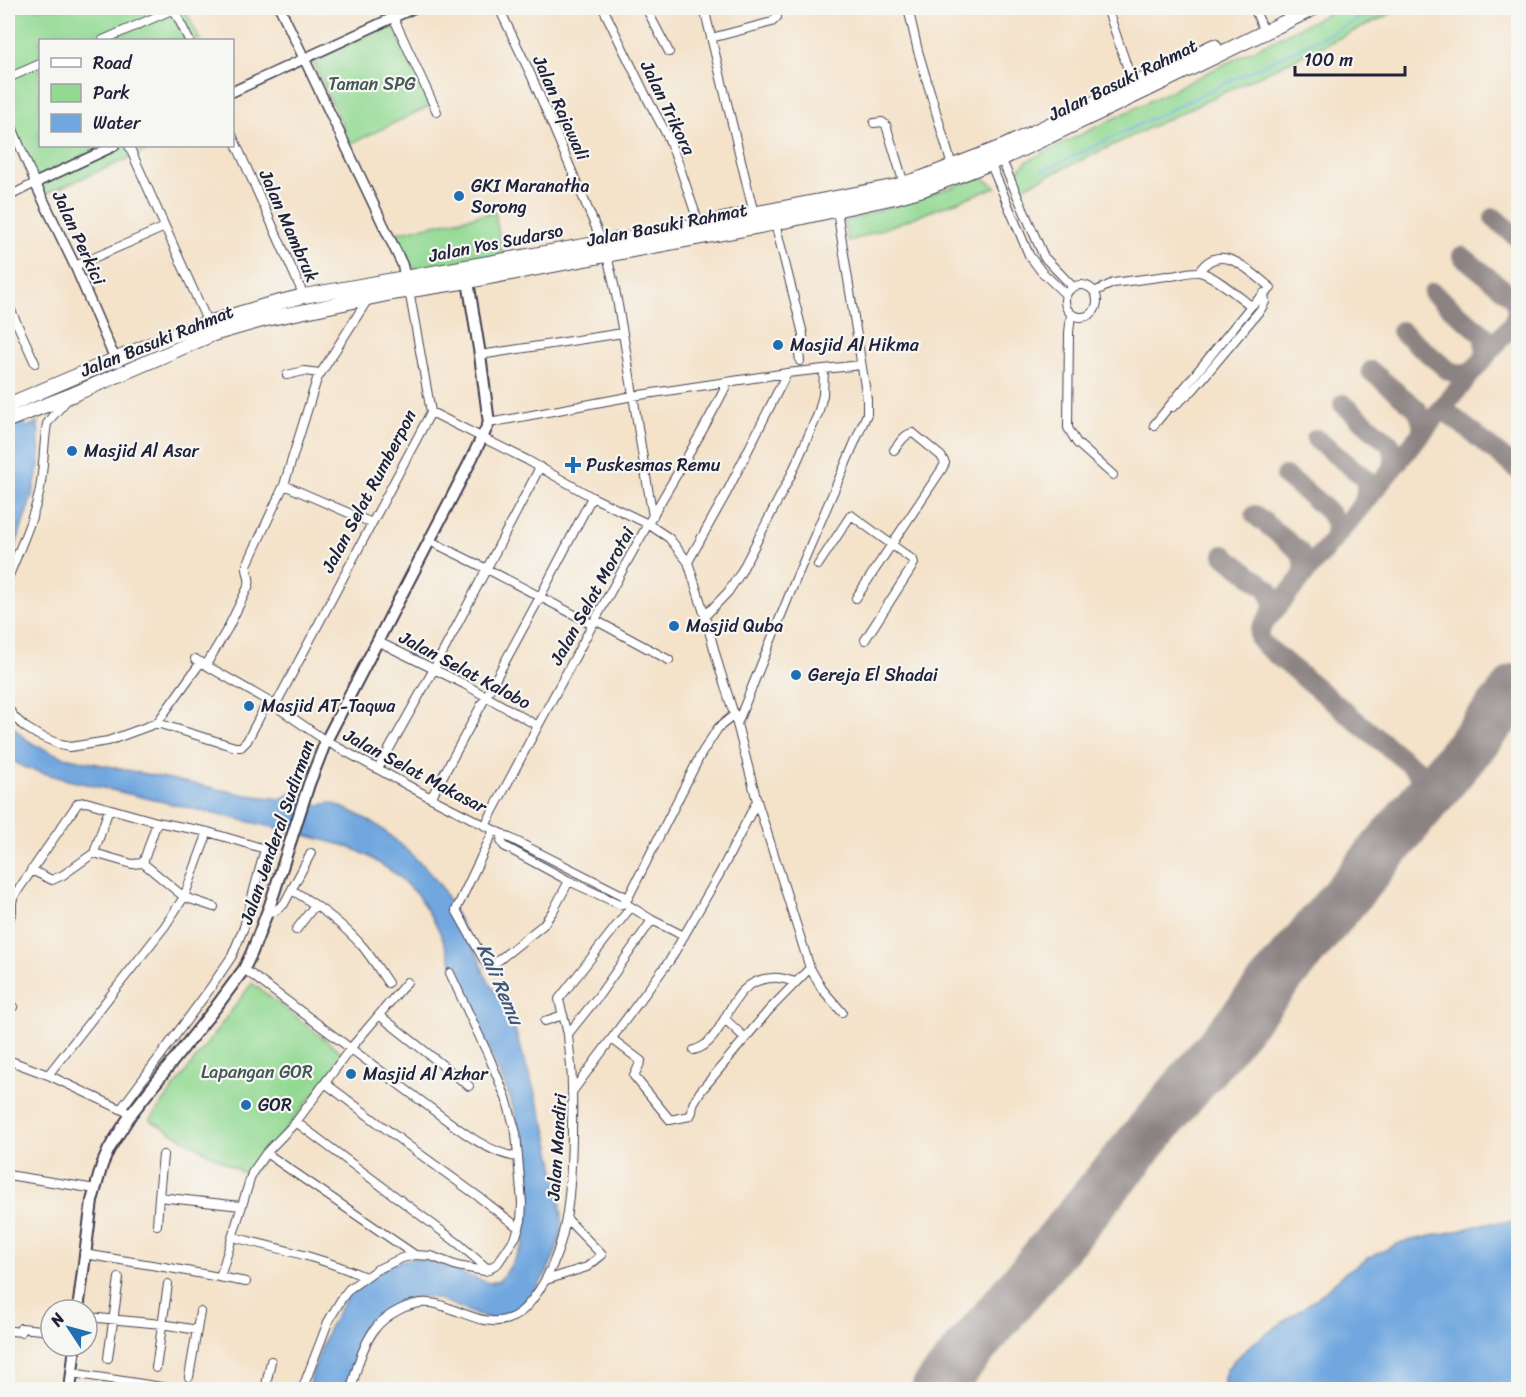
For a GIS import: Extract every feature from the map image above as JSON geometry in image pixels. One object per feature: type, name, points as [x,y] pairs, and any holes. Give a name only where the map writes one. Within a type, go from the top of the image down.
[{"type":"highway","name":"Jalan Yos Sudarso","points":[[8,405],[32,403],[45,389],[171,336],[304,296],[370,283],[408,284],[605,248],[645,235],[699,224],[754,214],[811,209],[904,184],[952,166],[994,156],[1133,84],[1236,41],[1261,24],[1293,8]]},
{"type":"highway","name":"Jalan Basuki Rahmat","points":[[8,420],[32,403],[72,395],[213,334],[262,320],[369,298],[408,284],[468,281],[605,248],[776,223],[811,209],[837,210],[895,197],[957,177],[994,156],[1140,93],[1236,41],[1314,8]]},
{"type":"main road","points":[[468,281],[489,423]]},
{"type":"main road","name":"Jalan Jenderal Sudirman","points":[[79,1298],[92,1201],[102,1164],[109,1149],[131,1114],[244,969],[260,932],[309,784],[327,741],[489,423]]},
{"type":"main road","points":[[70,1389],[74,1358]]},
{"type":"street","points":[[105,39],[173,8],[188,39]]},
{"type":"street","points":[[280,8],[402,264],[408,284]]},
{"type":"street","points":[[389,8],[437,112]]},
{"type":"street","points":[[234,91],[414,8]]},
{"type":"street","name":"Jalan Rajawali","points":[[499,8],[531,75],[605,248],[623,333],[653,516]]},
{"type":"street","name":"Jalan Trikora","points":[[603,8],[667,135],[680,165],[699,224]]},
{"type":"street","points":[[646,8],[669,52]]},
{"type":"street","points":[[704,8],[754,214]]},
{"type":"street","points":[[711,38],[772,22],[777,17],[775,8]]},
{"type":"street","points":[[908,8],[921,62],[952,166]]},
{"type":"street","points":[[1107,8],[1133,84]]},
{"type":"street","points":[[1254,8],[1261,24]]},
{"type":"street","points":[[8,78],[39,64]]},
{"type":"street","name":"Jalan Perkici","points":[[8,117],[35,183],[123,373]]},
{"type":"street","points":[[874,123],[886,124],[904,184]]},
{"type":"street","name":"Jalan Mambruk","points":[[234,139],[304,296]]},
{"type":"street","points":[[8,196],[112,147]]},
{"type":"street","points":[[129,147],[208,323]]},
{"type":"street","points":[[994,156],[1044,257],[1073,287]]},
{"type":"street","points":[[994,156],[1029,255],[1041,271],[1066,295]]},
{"type":"street","points":[[738,724],[795,580],[867,414],[867,399],[837,210]]},
{"type":"street","points":[[776,223],[804,338],[798,346],[800,361]]},
{"type":"street","points":[[75,266],[165,227]]},
{"type":"street","points":[[1154,425],[1233,327],[1271,288],[1238,262],[1223,257],[1209,261],[1199,272]]},
{"type":"street","points":[[1094,292],[1113,283],[1199,272],[1214,279],[1251,306]]},
{"type":"street","name":"Jalan Selat Rumberpon","points":[[157,723],[241,747],[271,704],[372,523],[430,412],[408,284]]},
{"type":"street","points":[[1081,285],[1089,287],[1097,299],[1096,307],[1085,317],[1078,317],[1066,309],[1064,302],[1066,295],[1073,287],[1081,285]]},
{"type":"street","points":[[1162,415],[1192,390],[1241,333],[1261,309],[1264,293]]},
{"type":"street","points":[[8,708],[15,718],[38,735],[70,747],[108,741],[157,723],[228,628],[249,585],[250,579],[246,568],[248,560],[284,485],[314,386],[320,373],[369,298]]},
{"type":"street","points":[[8,304],[35,363]]},
{"type":"street","points":[[1071,314],[1068,428],[1077,443],[1113,475]]},
{"type":"street","points":[[1233,327],[1241,333]]},
{"type":"street","points":[[480,356],[623,333]]},
{"type":"street","points":[[489,423],[633,396],[787,373],[861,365]]},
{"type":"street","points":[[705,616],[728,592],[740,574],[791,475],[818,414],[823,395],[824,370]]},
{"type":"street","points":[[287,375],[304,371],[320,373]]},
{"type":"street","points":[[688,562],[727,492],[787,373]]},
{"type":"street","name":"Jalan Selat Morotai","points":[[485,825],[593,622],[696,443],[728,382]]},
{"type":"street","points":[[8,578],[37,501],[47,424],[72,395]]},
{"type":"street","points":[[430,412],[483,437],[592,497],[648,524],[669,538],[688,562],[718,667],[738,724],[757,801],[810,968],[822,988],[842,1012]]},
{"type":"street","points":[[856,598],[945,463],[942,456],[913,433],[905,436],[894,450]]},
{"type":"street","points":[[378,769],[434,669],[540,467]]},
{"type":"street","points":[[284,485],[372,523]]},
{"type":"street","points":[[431,798],[592,497]]},
{"type":"street","points":[[818,566],[850,515],[911,558],[913,565],[865,640]]},
{"type":"street","points":[[430,541],[669,660]]},
{"type":"street","name":"Jalan Selat Kalobo","points":[[377,641],[434,669],[538,726]]},
{"type":"street","name":"Jalan Selat Makasar","points":[[201,662],[327,741],[628,903]]},
{"type":"street","points":[[572,1092],[568,1034],[560,998],[628,903],[700,756],[718,728],[734,715]]},
{"type":"street","name":"Jalan Mandiri","points":[[351,1389],[359,1362],[371,1336],[379,1325],[396,1312],[418,1303],[428,1302],[487,1321],[506,1320],[526,1307],[546,1280],[560,1248],[566,1218],[572,1173],[572,1092],[670,960],[720,873],[757,801]]},
{"type":"street","points":[[8,922],[14,896],[78,803],[86,802],[157,822],[208,832],[265,849],[244,927],[227,964],[121,1109]]},
{"type":"street","points":[[31,870],[52,880],[94,853],[109,809]]},
{"type":"street","points":[[143,863],[157,822]]},
{"type":"street","points":[[494,830],[456,910],[488,967],[543,925],[569,881]]},
{"type":"street","points":[[48,1075],[165,926],[184,897],[208,832]]},
{"type":"street","points":[[503,834],[501,841],[504,846],[569,881],[619,904],[628,903],[652,920],[684,936]]},
{"type":"street","points":[[94,853],[132,864],[143,863],[184,897],[214,907]]},
{"type":"street","points":[[267,912],[281,907],[311,853]]},
{"type":"street","points":[[292,890],[315,905],[362,946],[388,982]]},
{"type":"street","points":[[296,930],[315,905]]},
{"type":"street","points":[[568,1034],[600,994],[652,920]]},
{"type":"street","points":[[244,927],[260,932]]},
{"type":"street","points":[[612,1039],[641,1061],[634,1076],[670,1120],[690,1116],[693,1104],[700,1092],[745,1038],[810,968]]},
{"type":"street","points":[[244,969],[486,1147],[518,1157]]},
{"type":"street","points":[[302,1389],[328,1322],[349,1289],[365,1277],[402,1258],[415,1255],[431,1256],[457,1266],[486,1271],[498,1263],[519,1228],[522,1203],[516,1133],[506,1098],[490,1059],[450,973]]},
{"type":"street","points":[[693,1050],[705,1045],[740,993],[753,984],[771,978],[795,982]]},
{"type":"street","points":[[220,1277],[252,1173],[266,1153],[296,1122],[350,1049],[407,982]]},
{"type":"street","points":[[379,1015],[469,1086]]},
{"type":"street","points":[[545,1021],[563,1016]]},
{"type":"street","points":[[724,1019],[745,1038]]},
{"type":"street","points":[[8,1060],[48,1075],[131,1114]]},
{"type":"street","points":[[325,1083],[519,1228]]},
{"type":"street","points":[[296,1122],[459,1244],[489,1270]]},
{"type":"street","points":[[266,1153],[415,1255]]},
{"type":"street","points":[[157,1225],[163,1155]]},
{"type":"street","points":[[8,1175],[96,1189]]},
{"type":"street","points":[[159,1197],[241,1206]]},
{"type":"street","points":[[546,1280],[587,1267],[602,1255],[566,1218]]},
{"type":"street","points":[[233,1237],[300,1254],[348,1269],[365,1277]]},
{"type":"street","points":[[84,1254],[246,1282]]},
{"type":"street","points":[[108,1358],[119,1278]]},
{"type":"street","points":[[156,1368],[168,1284]]},
{"type":"street","points":[[189,1377],[200,1312]]},
{"type":"street","points":[[99,1318],[162,1324],[197,1330]]},
{"type":"street","points":[[12,1331],[21,1332],[21,1328],[39,1330]]},
{"type":"street","points":[[265,1389],[271,1360]]},
{"type":"street","points":[[72,1372],[180,1389]]},
{"type":"green space","points":[[8,8],[184,8],[200,39],[39,39],[39,147],[156,147],[38,197],[8,131]]},
{"type":"green space","points":[[1339,8],[1390,8],[1392,13],[1020,189],[1015,180],[1020,168],[1027,161]]},
{"type":"green space","name":"Taman SPG","points":[[392,24],[430,106],[350,144],[313,61]]},
{"type":"green space","points":[[982,177],[996,187],[848,242],[844,222]]},
{"type":"green space","points":[[495,212],[503,257],[421,272],[402,259],[391,234]]},
{"type":"green space","name":"Lapangan GOR","points":[[252,983],[345,1055],[249,1176],[150,1120]]},
{"type":"water","points":[[38,422],[40,459],[33,493],[8,569],[8,436]]},
{"type":"water","points":[[8,720],[20,734],[32,743],[64,757],[247,795],[281,799],[290,794],[298,785],[297,795],[300,798],[319,805],[332,803],[377,825],[426,868],[442,888],[481,962],[484,974],[514,1027],[552,1153],[562,1212],[560,1239],[545,1275],[523,1306],[508,1316],[495,1318],[474,1314],[433,1298],[408,1299],[381,1316],[369,1328],[346,1389],[309,1389],[313,1370],[328,1330],[347,1296],[372,1275],[397,1262],[413,1258],[435,1262],[489,1283],[499,1281],[523,1245],[527,1213],[517,1119],[438,928],[419,897],[396,874],[350,847],[68,780],[23,767],[8,757]]},
{"type":"water","points":[[1518,1222],[1518,1389],[1224,1389],[1224,1376],[1234,1360],[1255,1342],[1317,1298],[1346,1272],[1370,1257],[1402,1242],[1486,1223]]},
{"type":"waterway","points":[[1043,171],[1382,8]]},
{"type":"waterway","name":"Kali Remu","points":[[8,397],[21,430],[20,446]]},
{"type":"taxiway","points":[[1494,218],[1518,238]]},
{"type":"taxiway","points":[[1462,256],[1513,297],[1517,309],[1512,324]]},
{"type":"taxiway","points":[[1433,293],[1484,335],[1485,352],[1482,361]]},
{"type":"taxiway","points":[[1451,769],[1433,775],[1415,769],[1263,644],[1259,633],[1269,617],[1518,317]]},
{"type":"taxiway","points":[[1401,331],[1448,370],[1462,374],[1475,369]]},
{"type":"taxiway","points":[[1371,371],[1417,409],[1422,422],[1422,432]]},
{"type":"taxiway","points":[[1343,404],[1389,443],[1395,454],[1393,467]]},
{"type":"taxiway","points":[[1442,408],[1518,470]]},
{"type":"taxiway","points":[[1316,439],[1366,479],[1364,502]]},
{"type":"taxiway","points":[[1285,476],[1321,504],[1332,517],[1336,527],[1332,541]]},
{"type":"taxiway","points":[[1255,515],[1298,550],[1304,565],[1300,580]]},
{"type":"taxiway","points":[[1224,555],[1268,589],[1273,602],[1269,617]]},
{"type":"taxiway","points":[[1415,769],[1424,787],[1420,807]]},
{"type":"runway","points":[[936,1390],[1518,688]]},
{"type":"place","name":"GKI Maranatha Sorong","points":[[459,196]]},
{"type":"place","name":"Masjid Al Hikma","points":[[778,345]]},
{"type":"place","name":"Masjid Al Asar","points":[[72,451]]},
{"type":"place","name":"Puskesmas Remu","points":[[573,465]]},
{"type":"place","name":"Masjid Quba","points":[[674,626]]},
{"type":"place","name":"Gereja El Shadai","points":[[796,675]]},
{"type":"place","name":"Masjid AT-Taqwa","points":[[249,706]]},
{"type":"place","name":"Masjid Al Azhar","points":[[351,1074]]},
{"type":"place","name":"GOR","points":[[246,1105]]}]
